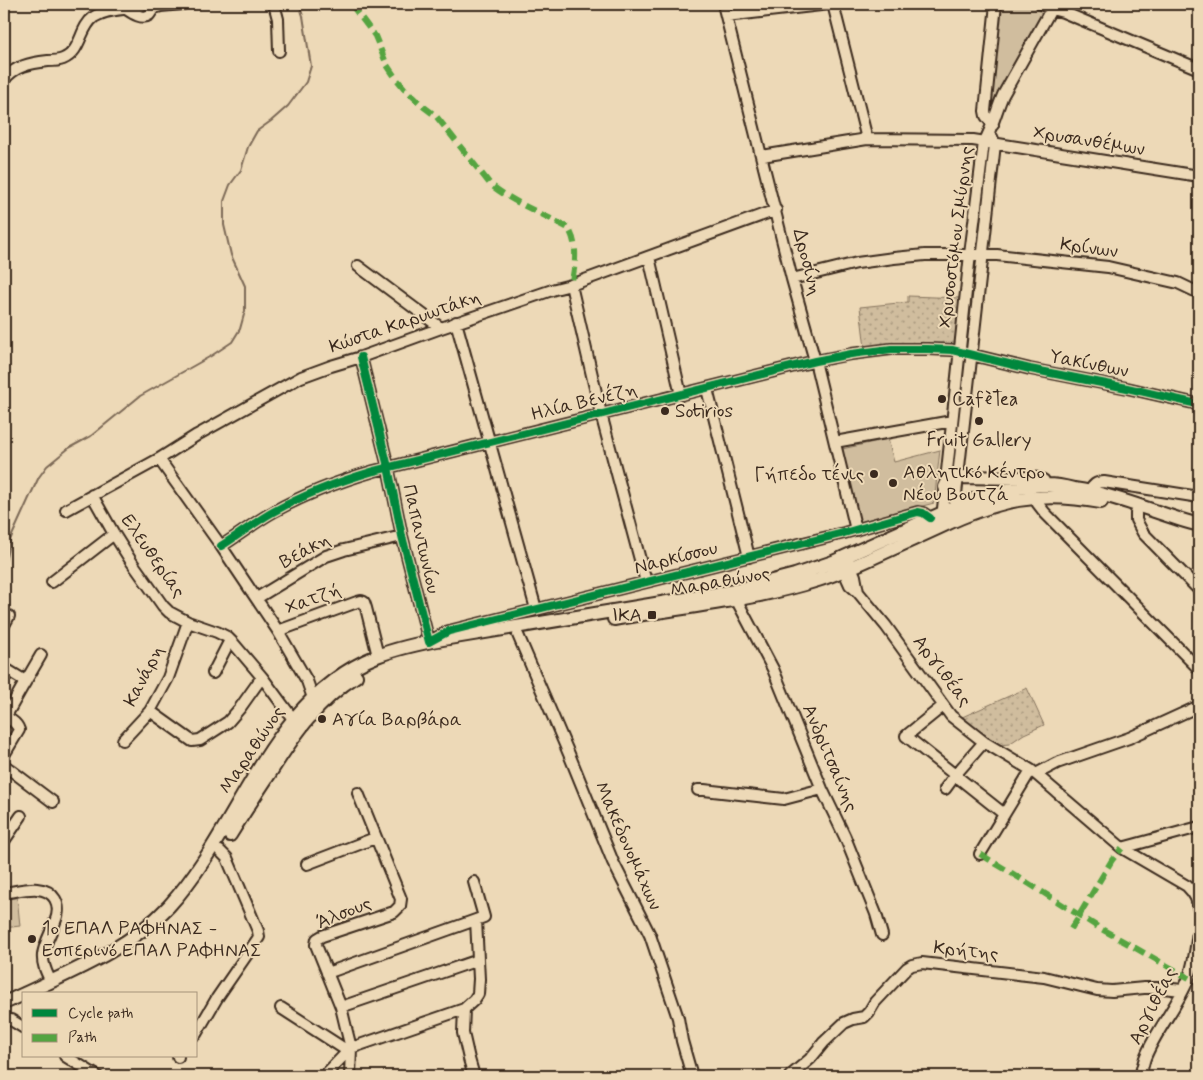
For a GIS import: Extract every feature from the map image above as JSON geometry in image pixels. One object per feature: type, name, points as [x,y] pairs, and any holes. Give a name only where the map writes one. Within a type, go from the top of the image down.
[{"type":"main road","points":[[945,487],[950,480],[958,477],[1038,479],[1060,486]]},
{"type":"main road","name":"Μαραθώνος","points":[[28,992],[87,964],[117,947],[146,927],[169,906],[204,860],[269,754],[298,722],[313,698],[342,675],[378,656],[429,642],[734,591],[845,563],[941,527],[950,514],[983,497],[1007,490],[1034,486],[1060,486],[1121,499],[1199,525]]},
{"type":"main road","name":"Μαραθώνος","points":[[48,992],[108,963],[160,927],[188,896],[211,865],[296,732],[298,722],[314,712],[339,688],[381,664],[444,647],[736,599],[799,586],[829,576],[845,563],[930,518],[1009,502],[1060,497],[1086,499],[1106,503],[1199,534]]},
{"type":"main road","name":"Μαραθώνος","points":[[4,1003],[22,995]]},
{"type":"main road","points":[[4,1012],[22,1004]]},
{"type":"street","points":[[4,80],[8,74],[20,67],[33,63],[60,60],[69,56],[76,49],[89,21],[96,16],[105,12],[136,8],[146,4]]},
{"type":"street","points":[[126,9],[143,16],[150,14],[154,8],[183,4]]},
{"type":"street","points":[[274,4],[278,19],[279,51]]},
{"type":"street","name":"Δροσίνη","points":[[723,4],[856,530]]},
{"type":"street","points":[[726,16],[794,6],[831,4],[867,139]]},
{"type":"street","points":[[992,129],[985,111],[996,4]]},
{"type":"street","points":[[1041,4],[1053,6],[1063,12],[1199,69]]},
{"type":"street","name":"Χρυσοστόμου Σμύρνης","points":[[950,514],[945,487],[970,254],[992,129],[1003,95],[1053,6]]},
{"type":"street","name":"Χρυσανθέμων","points":[[762,156],[867,139],[973,140],[1199,176]]},
{"type":"street","name":"Χρυσοστόμου Σμύρνης","points":[[950,514],[958,477],[982,254],[990,143]]},
{"type":"street","name":"Κώστα Καρυωτάκη","points":[[66,510],[160,459],[197,435],[302,377],[456,322],[571,285],[776,210]]},
{"type":"street","name":"Κρίνων","points":[[792,279],[873,260],[925,255],[982,254],[1108,267],[1178,282],[1199,292]]},
{"type":"street","points":[[648,257],[681,395]]},
{"type":"street","points":[[358,266],[442,328]]},
{"type":"street","points":[[571,285],[601,414],[646,582]]},
{"type":"street","points":[[456,322],[536,609]]},
{"type":"street","name":"Ηλία Βενέζη","points":[[221,546],[261,519],[287,505],[343,481],[388,467],[851,354],[928,349],[960,351],[971,355]]},
{"type":"street","name":"Υακίνθων","points":[[971,355],[1126,388],[1199,406]]},
{"type":"street","name":"Παπαντωνίου","points":[[361,357],[388,467],[402,536],[429,642]]},
{"type":"street","points":[[707,389],[749,557]]},
{"type":"street","points":[[834,442],[952,421]]},
{"type":"street","points":[[160,459],[257,598],[307,682],[313,698]]},
{"type":"street","points":[[1090,492],[1093,486],[1099,482],[1104,482],[1199,497]]},
{"type":"street","name":"Ελευθερίας","points":[[92,495],[131,561],[163,606],[169,612],[188,622],[217,632],[230,640],[298,722]]},
{"type":"street","points":[[1035,498],[1045,514],[1199,669]]},
{"type":"street","name":"Ναρκίσσου","points":[[429,642],[449,631],[856,530],[918,512],[922,512],[930,518]]},
{"type":"street","points":[[1136,514],[1136,520],[1143,533],[1199,590]]},
{"type":"street","points":[[52,582],[114,534]]},
{"type":"street","name":"Βεάκη","points":[[257,598],[326,556],[402,536]]},
{"type":"street","name":"Αργιθέας","points":[[845,563],[850,585],[886,626],[951,716],[984,742],[1034,772],[1122,848],[1187,886],[1199,902],[1199,912]]},
{"type":"street","name":"Ανδριτσαίνης","points":[[736,599],[773,669],[822,789],[849,846],[876,914],[882,935]]},
{"type":"street","name":"Χατζή","points":[[278,631],[361,601],[364,602],[366,608],[378,656]]},
{"type":"street","name":"Κανάρη","points":[[123,740],[150,711],[168,678],[188,622]]},
{"type":"street","name":"Μακεδονομάχων","points":[[518,634],[613,862],[650,935],[678,1018],[682,1041],[692,1076]]},
{"type":"street","points":[[213,674],[230,640]]},
{"type":"street","points":[[4,754],[19,730],[15,722],[8,718],[7,714],[41,655]]},
{"type":"street","points":[[4,668],[22,679],[24,686]]},
{"type":"street","points":[[150,711],[192,741],[200,740],[228,722],[262,677]]},
{"type":"street","points":[[943,706],[906,736],[1004,814]]},
{"type":"street","points":[[980,854],[1004,814],[1034,772],[1129,738],[1199,706]]},
{"type":"street","points":[[945,789],[984,742]]},
{"type":"street","points":[[4,765],[53,802]]},
{"type":"street","points":[[698,790],[784,799],[822,789]]},
{"type":"street","name":"Άλσους","points":[[350,1076],[351,1048],[340,1007],[316,945],[317,939],[394,912],[400,906],[401,899],[358,794]]},
{"type":"street","points":[[4,841],[20,816]]},
{"type":"street","points":[[1122,848],[1199,827]]},
{"type":"street","points":[[306,864],[375,838]]},
{"type":"street","points":[[198,1031],[259,937],[226,858],[220,851]]},
{"type":"street","points":[[327,973],[484,917],[474,882]]},
{"type":"street","points":[[4,893],[40,889],[49,892],[57,904],[55,922],[43,957],[44,966],[51,982]]},
{"type":"street","points":[[281,1008],[337,1046],[343,1048],[351,1048],[464,1009],[478,994],[476,920]]},
{"type":"street","name":"Αργιθέας","points":[[1140,1076],[1145,1058],[1153,1042],[1189,978],[1199,923]]},
{"type":"street","points":[[340,1007],[478,960]]},
{"type":"street","name":"Κρήτης","points":[[790,1076],[810,1059],[844,1023],[864,1017],[901,972],[917,964],[922,963],[1044,977],[1097,990],[1144,988],[1183,990]]},
{"type":"street","points":[[464,1009],[463,1032],[474,1076]]},
{"type":"street","points":[[4,1021],[11,1020],[22,1027]]},
{"type":"street","points":[[324,1076],[351,1048]]},
{"type":"street","points":[[68,1058],[97,1076]]},
{"type":"shaded area","points":[[1001,4],[1031,4],[1045,11],[989,111]]},
{"type":"shaded area","points":[[908,296],[961,298],[957,347],[865,348],[860,307],[908,302]]},
{"type":"shaded area","name":"Αθλητικό Κέντρο Νέου Βουτζά","points":[[888,439],[894,462],[940,450],[934,503],[859,523],[842,449]]},
{"type":"shaded area","points":[[1027,688],[1044,725],[1024,734],[1009,744],[1000,745],[960,718]]},
{"type":"shaded area","points":[[17,896],[20,926],[4,928],[4,898]]},
{"type":"waterway","points":[[4,566],[10,540],[39,477],[47,466],[69,448],[91,436],[140,396],[232,342],[240,329],[245,311],[245,286],[231,255],[224,225],[224,201],[230,185],[241,170],[248,147],[257,131],[288,106],[306,82],[311,66],[303,16],[299,4]]},
{"type":"marked path","points":[[351,4],[375,36],[387,65],[395,77],[404,88],[436,116],[490,184],[518,202],[568,228],[575,248],[575,263],[571,285]]},
{"type":"marked path","points":[[1071,929],[1112,860],[1122,848]]},
{"type":"marked path","points":[[980,854],[1098,927],[1189,978]]},
{"type":"cycle path","points":[[221,546],[285,505],[323,488],[374,471],[815,361],[851,354],[891,349],[952,350],[1030,369],[1127,388],[1199,406]]},
{"type":"cycle path","points":[[361,357],[388,467],[402,536],[429,642],[449,631],[844,533],[918,512],[930,518]]},
{"type":"place","name":"CafèTea","points":[[942,399]]},
{"type":"place","name":"Sotirios","points":[[665,411]]},
{"type":"place","name":"Fruit Gallery","points":[[979,421]]},
{"type":"place","name":"Γήπεδο τένις","points":[[874,474]]},
{"type":"place","name":"Αθλητικό Κέντρο Νέου Βουτζά","points":[[893,483]]},
{"type":"place","name":"ΙΚΑ","points":[[652,615]]},
{"type":"place","name":"Αγία Βαρβάρα","points":[[322,719]]},
{"type":"place","name":"1ο ΕΠΑΛ ΡΑΦΗΝΑΣ - Εσπερινό ΕΠΑΛ ΡΑΦΗΝΑΣ","points":[[32,939]]}]
